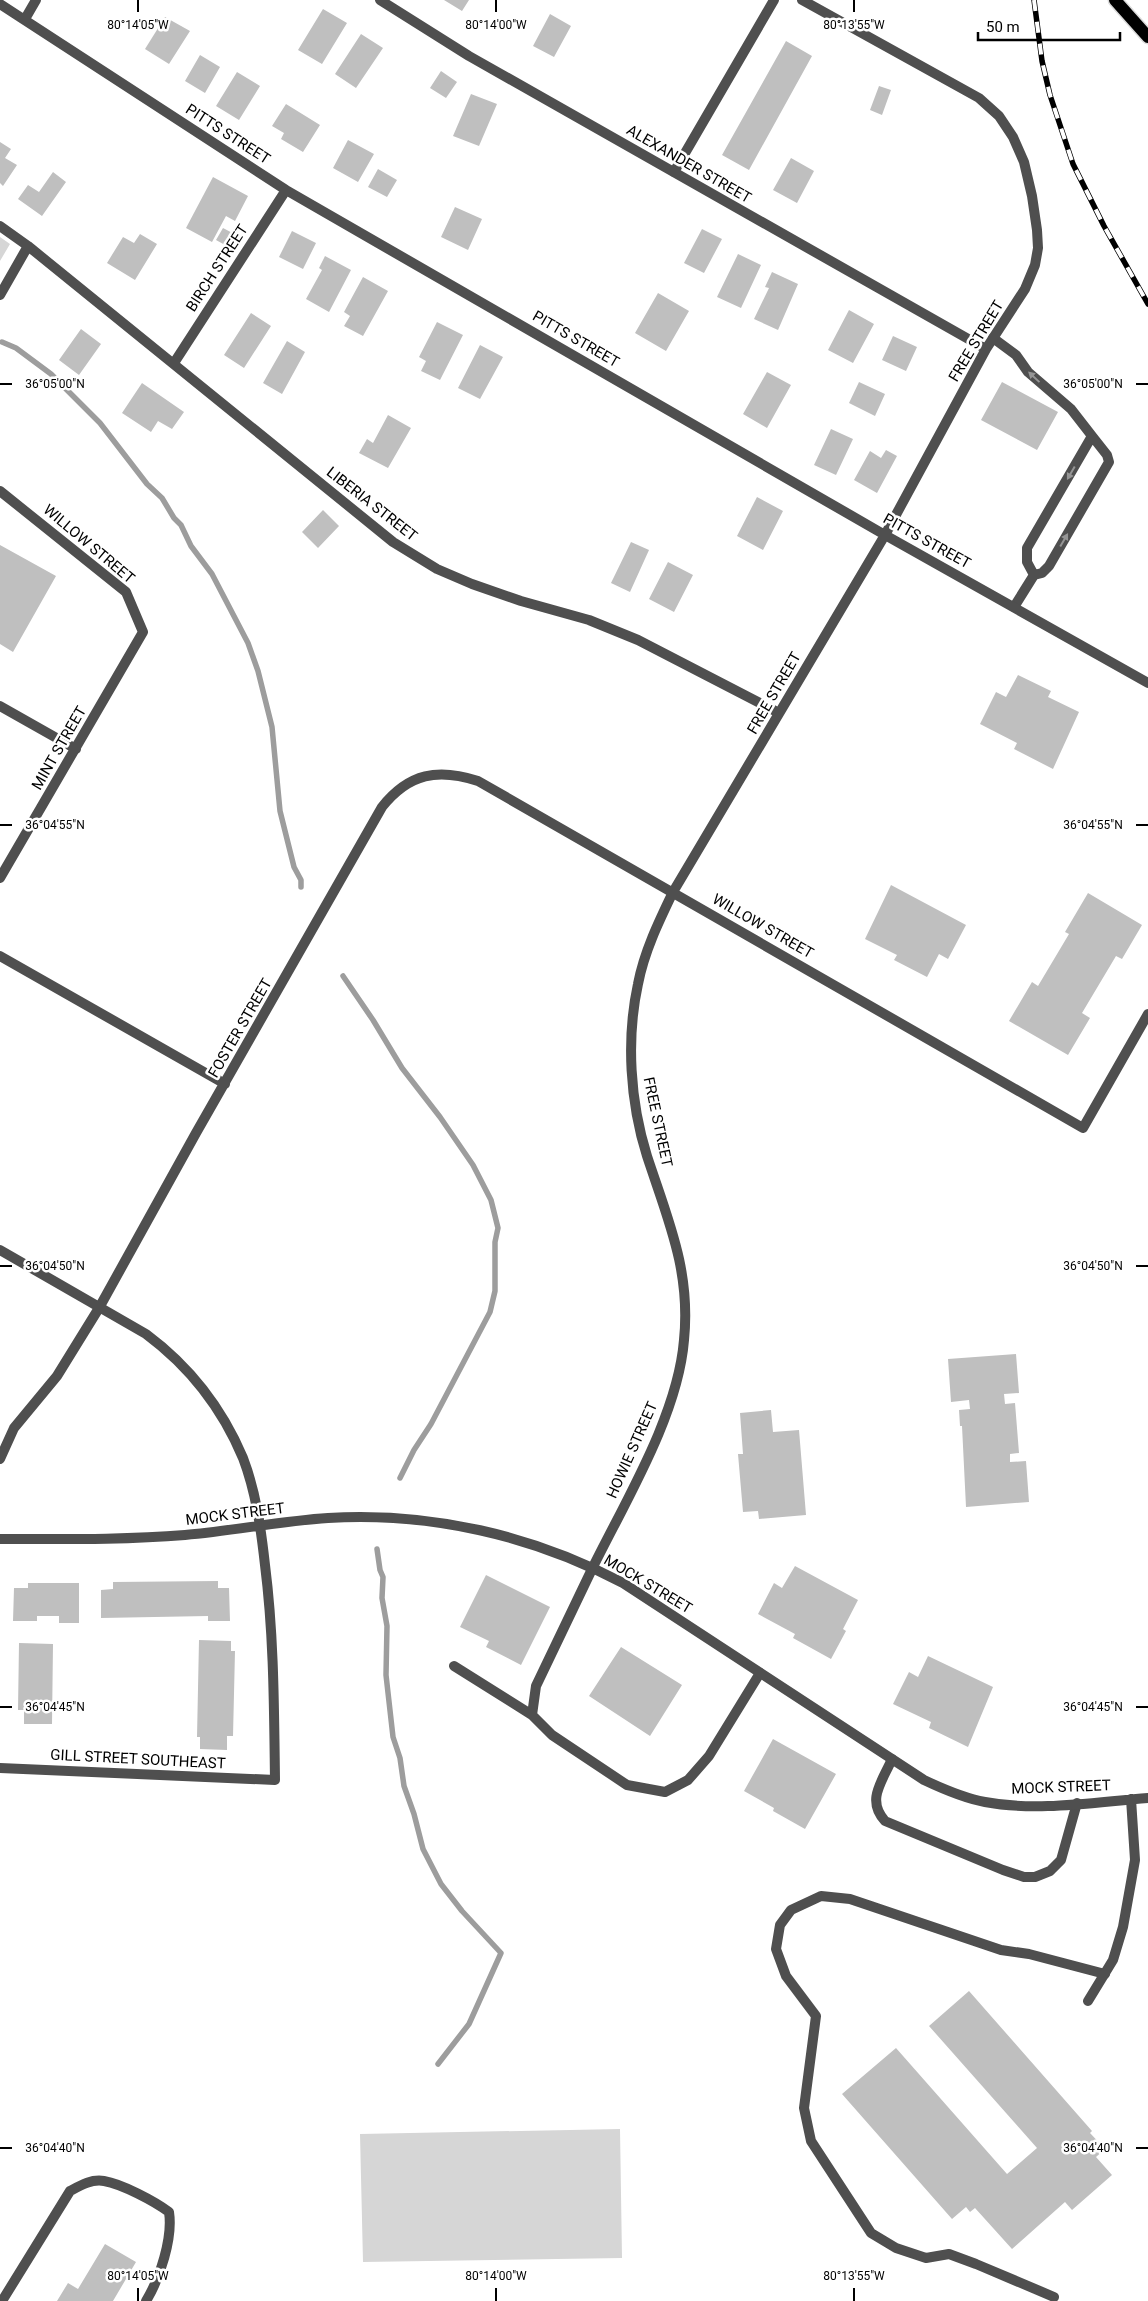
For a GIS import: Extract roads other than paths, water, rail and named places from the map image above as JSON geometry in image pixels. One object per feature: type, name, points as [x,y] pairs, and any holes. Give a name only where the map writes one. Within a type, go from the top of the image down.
[{"type":"main road","points":[[1115,0],[1148,37]]},
{"type":"street","points":[[25,19],[36,0]]},
{"type":"street","name":"ALEXANDER STREET","points":[[380,0],[469,56],[986,349]]},
{"type":"street","points":[[674,172],[774,0]]},
{"type":"street","name":"FREE STREET","points":[[684,1340],[685,1292],[680,1257],[647,1154],[636,1102],[630,1050],[638,983],[655,930],[673,892],[885,535],[986,349],[1025,289],[1035,265],[1038,248],[1032,196],[1024,162],[999,116],[979,98],[802,0]]},
{"type":"street","name":"PITTS STREET","points":[[0,4],[286,190],[885,535],[1148,683]]},
{"type":"street","name":"BIRCH STREET","points":[[174,364],[286,190]]},
{"type":"street","name":"LIBERIA STREET","points":[[0,226],[28,246],[393,542],[437,570],[521,601],[589,620],[638,640],[779,713]]},
{"type":"street","points":[[0,295],[28,246]]},
{"type":"street","points":[[993,338],[1016,355],[1028,372],[1071,409],[1107,455],[1109,462],[1049,566],[1042,573],[1034,575],[1014,607]]},
{"type":"street","points":[[1034,575],[1027,562],[1027,548],[1092,436]]},
{"type":"street","name":"WILLOW STREET","points":[[0,491],[126,592],[143,632]]},
{"type":"street","name":"MINT STREET","points":[[0,878],[143,632]]},
{"type":"street","points":[[0,706],[76,750]]},
{"type":"street","name":"WILLOW STREET","points":[[421,778],[444,774],[478,781],[1083,1128],[1148,1014]]},
{"type":"street","name":"FOSTER STREET","points":[[0,1459],[14,1428],[57,1376],[99,1308],[382,807],[399,788],[421,778]]},
{"type":"street","points":[[0,956],[225,1084]]},
{"type":"street","points":[[0,1250],[146,1334],[168,1350],[211,1399],[243,1458],[261,1526]]},
{"type":"street","name":"HOWIE STREET","points":[[532,1714],[536,1686],[662,1426],[681,1367],[684,1340]]},
{"type":"street","name":"MOCK STREET","points":[[0,1539],[108,1540],[186,1535],[326,1518],[373,1516],[436,1521],[484,1530],[593,1567],[623,1583],[924,1780],[942,1789],[984,1802],[1033,1806],[1148,1798]]},
{"type":"street","name":"GILL STREET SOUTHEAST","points":[[0,1768],[275,1780],[274,1665],[261,1526]]},
{"type":"street","points":[[454,1666],[532,1714],[552,1735],[627,1785],[665,1792],[688,1780],[709,1756],[760,1673]]},
{"type":"street","points":[[892,1759],[875,1798],[878,1813],[885,1820],[1024,1877],[1035,1877],[1050,1871],[1061,1860],[1077,1803]]},
{"type":"street","points":[[1088,2001],[1105,1974],[1119,1943],[1133,1874],[1134,1845],[1130,1799]]},
{"type":"street","points":[[1054,2297],[949,2254],[926,2258],[896,2248],[871,2233],[811,2142],[804,2108],[816,2016],[786,1976],[776,1949],[780,1925],[792,1910],[821,1896],[850,1899],[1001,1950],[1029,1954],[1105,1974]]},
{"type":"street","points":[[2,2301],[70,2191],[85,2182],[103,2181],[155,2202],[169,2212],[171,2226],[156,2285],[146,2301]]},
{"type":"waterway","points":[[2,342],[16,348],[51,374],[100,423],[147,484],[162,498],[174,518],[181,525],[191,546],[212,574],[248,643],[258,671],[272,727],[280,811],[294,867],[301,880],[301,887]]},
{"type":"waterway","points":[[343,976],[373,1020],[402,1068],[440,1117],[473,1165],[491,1200],[498,1228],[495,1242],[495,1291],[490,1312],[431,1424],[414,1450],[400,1478]]},
{"type":"waterway","points":[[377,1549],[383,1577],[382,1598],[387,1626],[386,1675],[393,1737],[400,1758],[404,1786],[423,1849],[441,1884],[462,1911],[501,1953],[469,2024],[438,2064]]},
{"type":"railway","points":[[1034,0],[1042,61],[1050,95],[1073,164],[1104,226],[1148,304]]}]
